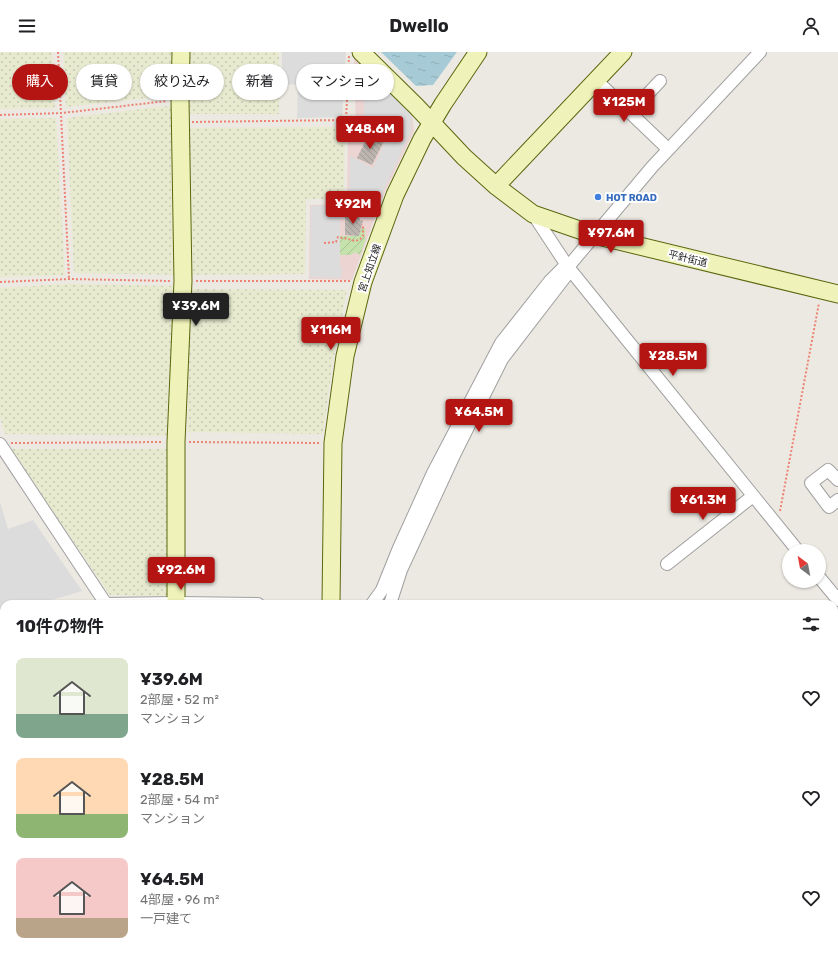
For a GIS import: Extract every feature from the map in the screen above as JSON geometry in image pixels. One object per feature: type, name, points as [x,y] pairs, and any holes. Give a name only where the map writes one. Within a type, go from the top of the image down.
[{"type":"street","points":[[181,52],[181,64]]},
{"type":"street","name":"平針街道","points":[[360,52],[416,106],[464,157],[496,186],[533,214],[594,235],[838,294]]},
{"type":"street","name":"宮上知立線","points":[[331,600],[334,443],[345,356],[363,282],[396,195],[422,139],[443,104],[478,52]]},
{"type":"street","points":[[496,186],[623,52]]},
{"type":"street","points":[[391,600],[401,570],[502,359],[565,277],[568,267],[594,235],[668,149],[760,52]]},
{"type":"street","points":[[596,80],[668,149]]},
{"type":"street","points":[[630,112],[660,81]]},
{"type":"street","points":[[176,600],[176,442],[184,281],[180,100]]},
{"type":"street","points":[[533,214],[568,267],[792,544]]},
{"type":"street","points":[[375,600],[382,590],[433,473],[501,343],[550,281],[563,268],[568,267]]},
{"type":"street","points":[[0,444],[103,600]]},
{"type":"street","points":[[838,480],[828,470],[811,483],[829,507],[838,500]]},
{"type":"street","points":[[667,564],[753,496]]},
{"type":"street","points":[[826,585],[838,600]]},
{"type":"path","points":[[58,52],[69,279]]},
{"type":"path","points":[[181,123],[346,120],[349,52]]},
{"type":"path","points":[[0,115],[62,113],[172,100]]},
{"type":"path","points":[[324,243],[336,242],[338,237],[347,238],[352,241],[360,240],[363,236],[362,224]]},
{"type":"path","points":[[0,282],[69,279],[363,282]]},
{"type":"path","points":[[777,526],[821,290]]},
{"type":"shaded area","points":[[282,52],[346,52],[345,64],[296,64],[296,84],[288,85],[288,64],[282,64]]},
{"type":"shaded area","points":[[354,58],[360,64],[354,64]]},
{"type":"shaded area","points":[[394,96],[412,113],[414,131],[382,198],[347,199],[348,131],[356,130],[355,100],[394,100]]},
{"type":"shaded area","points":[[394,98],[412,113],[411,132],[381,196],[349,197],[350,156],[373,168],[386,140],[365,131],[364,100],[394,100]]},
{"type":"shaded area","points":[[298,100],[343,100],[342,117],[297,118]]},
{"type":"shaded area","points":[[380,203],[352,280],[309,279],[310,205]]},
{"type":"shaded area","points":[[340,205],[341,278],[310,277],[311,206]]},
{"type":"shaded area","points":[[0,502],[8,529],[33,520],[82,591],[52,600],[0,600]]},
{"type":"green space","points":[[0,52],[52,52],[53,64],[12,64],[12,100],[55,100],[55,108],[0,109]]},
{"type":"green space","points":[[63,52],[174,52],[174,64],[140,64],[140,99],[132,100],[132,64],[76,64],[76,100],[129,100],[66,107],[66,100],[68,100],[68,64],[64,64]]},
{"type":"green space","points":[[190,52],[279,52],[279,64],[232,64],[232,100],[279,100],[279,114],[190,114],[190,100],[224,100],[224,64],[190,64]]},
{"type":"green space","points":[[175,105],[174,275],[74,273],[67,118]]},
{"type":"green space","points":[[56,118],[65,275],[0,277],[0,119]]},
{"type":"green space","points":[[345,127],[344,199],[306,199],[305,274],[188,275],[188,128]]},
{"type":"green space","points":[[362,228],[365,228],[366,239],[360,255],[355,252],[351,255],[339,255],[339,236],[358,236]]},
{"type":"green space","points":[[66,284],[175,286],[170,436],[5,434],[0,417],[0,288]]},
{"type":"green space","points":[[190,289],[347,290],[332,366],[323,434],[187,432]]},
{"type":"green space","points":[[10,449],[170,449],[170,596],[110,595]]},
{"type":"water","points":[[381,52],[457,52],[433,85],[416,86]]},
{"type":"building","points":[[369,134],[384,141],[372,165],[357,158]]},
{"type":"building","points":[[359,215],[360,221],[363,220],[359,236],[345,235],[345,216]]},
{"type":"place","name":"HOT ROAD","points":[[598,197]]}]
